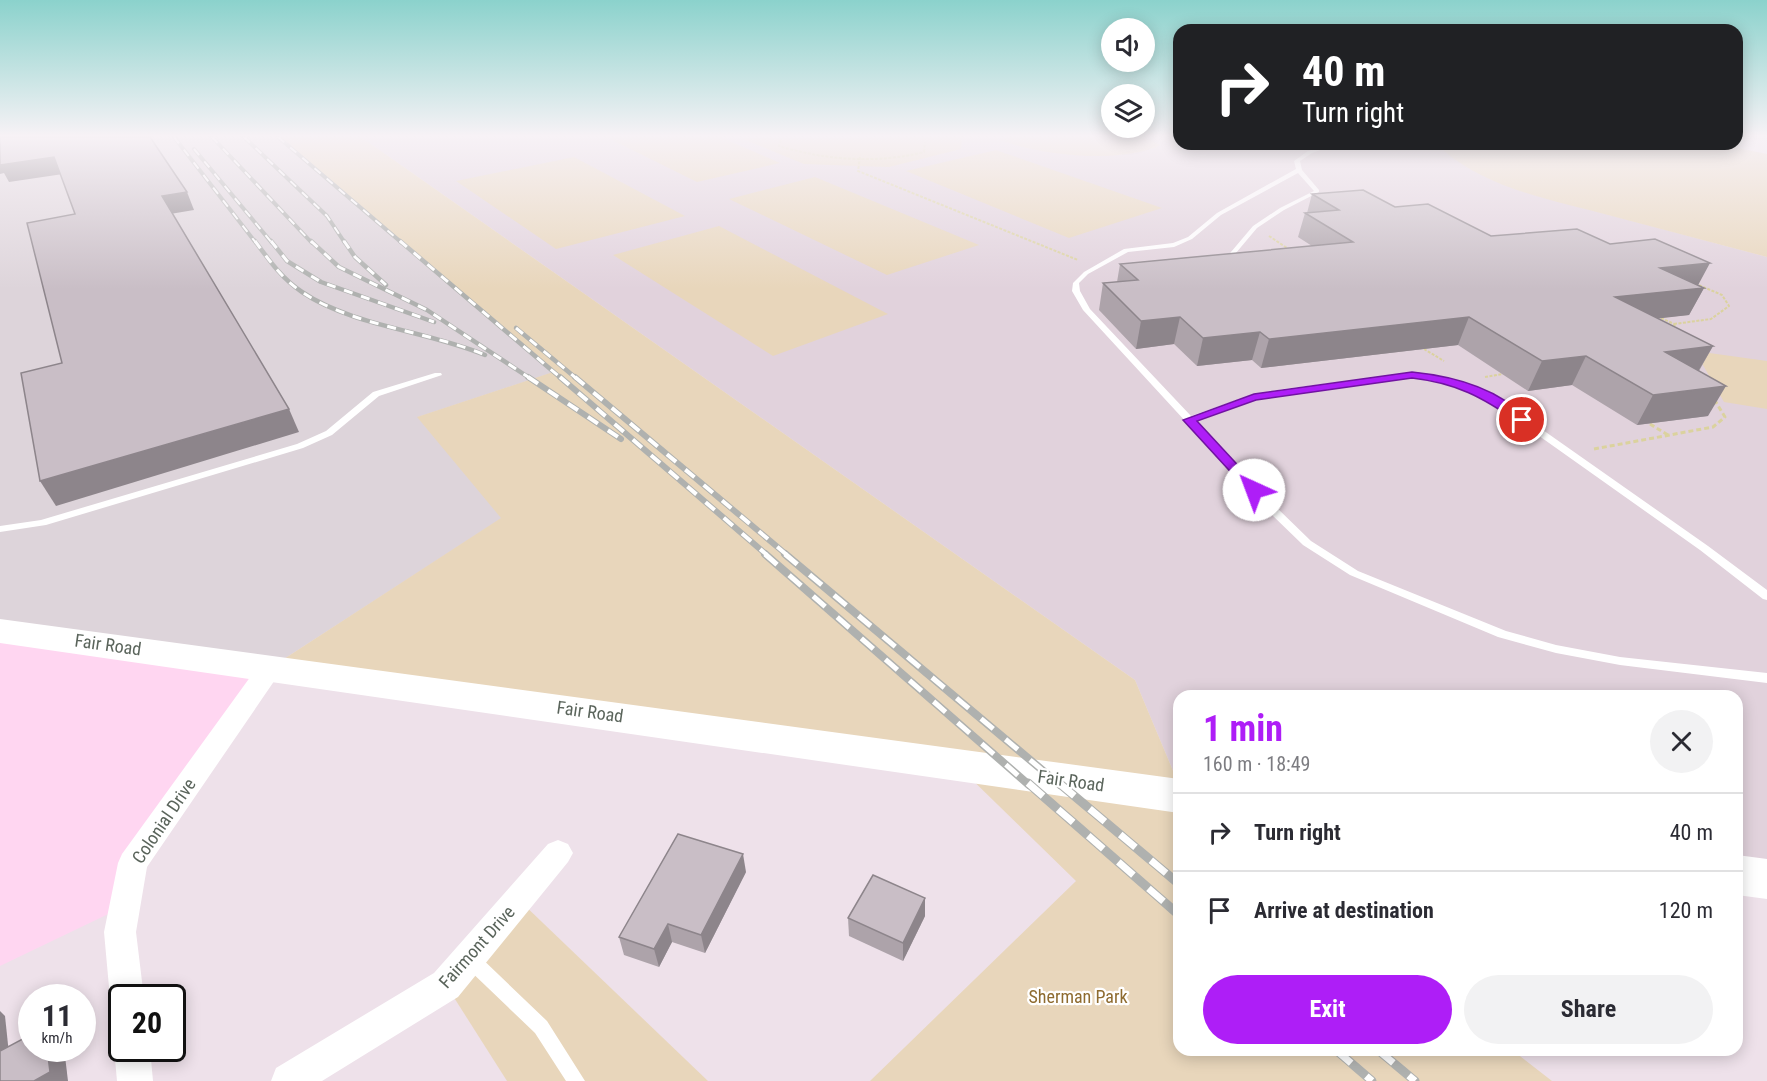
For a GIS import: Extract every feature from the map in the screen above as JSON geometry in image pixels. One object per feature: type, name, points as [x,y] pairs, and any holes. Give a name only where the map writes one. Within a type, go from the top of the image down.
[{"type":"main road","name":"Fair Road","points":[[0,631],[1173,795]]},
{"type":"main road","points":[[1743,876],[1767,879]]},
{"type":"street","name":"Colonial Drive","points":[[126,984],[120,932],[133,863],[270,668]]},
{"type":"street","name":"Fairmont Drive","points":[[289,1081],[446,986],[558,853]]},
{"type":"street","points":[[133,1062],[135,1081]]},
{"type":"lane","points":[[1267,187],[1228,209],[1190,238],[1174,245],[1126,250],[1108,263],[1086,273],[1076,282],[1076,291],[1087,310],[1270,508],[1307,543],[1354,573],[1502,634],[1556,649],[1620,661],[1767,678]]},
{"type":"lane","points":[[1213,266],[1224,265],[1237,246],[1255,227],[1282,208],[1317,191],[1314,187]]},
{"type":"lane","points":[[0,529],[42,523],[300,446],[329,433],[376,394],[438,375]]},
{"type":"lane","points":[[1189,420],[1254,397],[1412,375],[1439,378],[1490,397],[1704,548],[1767,596]]},
{"type":"lane","points":[[470,959],[541,1027],[576,1081]]},
{"type":"path","points":[[898,187],[1059,254],[1108,263]]},
{"type":"path","points":[[1255,227],[1295,253]]},
{"type":"path","points":[[1661,318],[1674,324],[1708,321],[1721,315],[1729,306],[1722,296],[1691,282]]},
{"type":"path","points":[[1674,324],[1679,333]]},
{"type":"path","points":[[1569,453],[1713,427],[1725,417],[1714,398]]},
{"type":"path","points":[[1650,424],[1668,435]]},
{"type":"shaded area","points":[[0,187],[337,187],[554,372],[418,417],[502,518],[270,668],[0,631]]},
{"type":"shaded area","points":[[433,187],[1513,187],[1767,257],[1767,879],[1743,876],[1743,690],[1173,690],[1173,771],[1135,680]]},
{"type":"shaded area","points":[[0,631],[270,668],[133,863],[125,906],[0,966]]},
{"type":"green space","name":"Sherman Park","points":[[337,187],[433,187],[1135,680],[1173,771],[1173,1056],[1520,1056],[1552,1081],[870,1081],[1076,881],[957,765],[270,668],[501,518],[417,417],[553,372]]},
{"type":"green space","points":[[465,187],[631,187],[685,216],[556,249]]},
{"type":"green space","points":[[774,187],[840,187],[979,245],[887,275],[729,199]]},
{"type":"green space","points":[[946,187],[1103,187],[1162,208],[1069,238]]},
{"type":"green space","points":[[1510,187],[1767,187],[1767,257],[1565,204]]},
{"type":"green space","points":[[719,226],[888,314],[773,356],[613,255]]},
{"type":"green space","points":[[1695,351],[1767,361],[1767,409],[1724,402]]},
{"type":"green space","points":[[519,900],[708,1081],[507,1081],[446,985]]},
{"type":"building","points":[[65,187],[184,187],[187,192],[162,196],[289,409],[40,481],[21,373],[62,363],[27,223],[75,214]]},
{"type":"building","points":[[1363,190],[1395,207],[1428,204],[1491,236],[1577,229],[1610,244],[1655,239],[1710,263],[1660,268],[1704,288],[1615,297],[1713,346],[1665,352],[1726,386],[1653,395],[1586,356],[1542,361],[1469,317],[1269,339],[1260,332],[1203,338],[1180,317],[1141,321],[1103,283],[1138,280],[1120,264],[1353,242],[1305,213],[1339,210],[1312,194]]},
{"type":"building","points":[[678,834],[743,854],[701,935],[668,924],[654,949],[619,937]]},
{"type":"building","points":[[873,875],[925,898],[903,943],[848,918]]},
{"type":"building","points":[[18,1041],[18,1062],[49,1062],[50,1072],[34,1081],[0,1081],[0,1051]]},
{"type":"railway","points":[[213,187],[256,243]]},
{"type":"railway","points":[[226,187],[272,243]]},
{"type":"railway","points":[[260,187],[312,243]]},
{"type":"railway","points":[[297,187],[327,216],[345,243]]},
{"type":"railway","points":[[337,187],[402,243]]},
{"type":"railway","points":[[255,241],[288,281],[322,303],[367,321],[485,355]]},
{"type":"railway","points":[[271,241],[287,261],[321,282],[434,322]]},
{"type":"railway","points":[[311,241],[339,267],[427,310],[531,379]]},
{"type":"railway","points":[[344,241],[355,257],[386,285]]},
{"type":"railway","points":[[400,241],[562,379]]},
{"type":"railway","points":[[516,328],[577,379]]},
{"type":"railway","points":[[560,377],[767,555]]},
{"type":"railway","points":[[575,377],[787,555]]},
{"type":"railway","points":[[531,379],[621,439]]},
{"type":"railway","points":[[765,554],[1029,785]]},
{"type":"railway","points":[[785,554],[1060,785]]},
{"type":"railway","points":[[1028,783],[1173,910]]},
{"type":"railway","points":[[1059,783],[1173,879]]},
{"type":"railway","points":[[1343,1056],[1372,1081]]},
{"type":"railway","points":[[1385,1056],[1415,1081]]},
{"type":"route","points":[[1254,490],[1189,420],[1254,397],[1412,375],[1439,378],[1464,385],[1490,397],[1522,420]]}]
